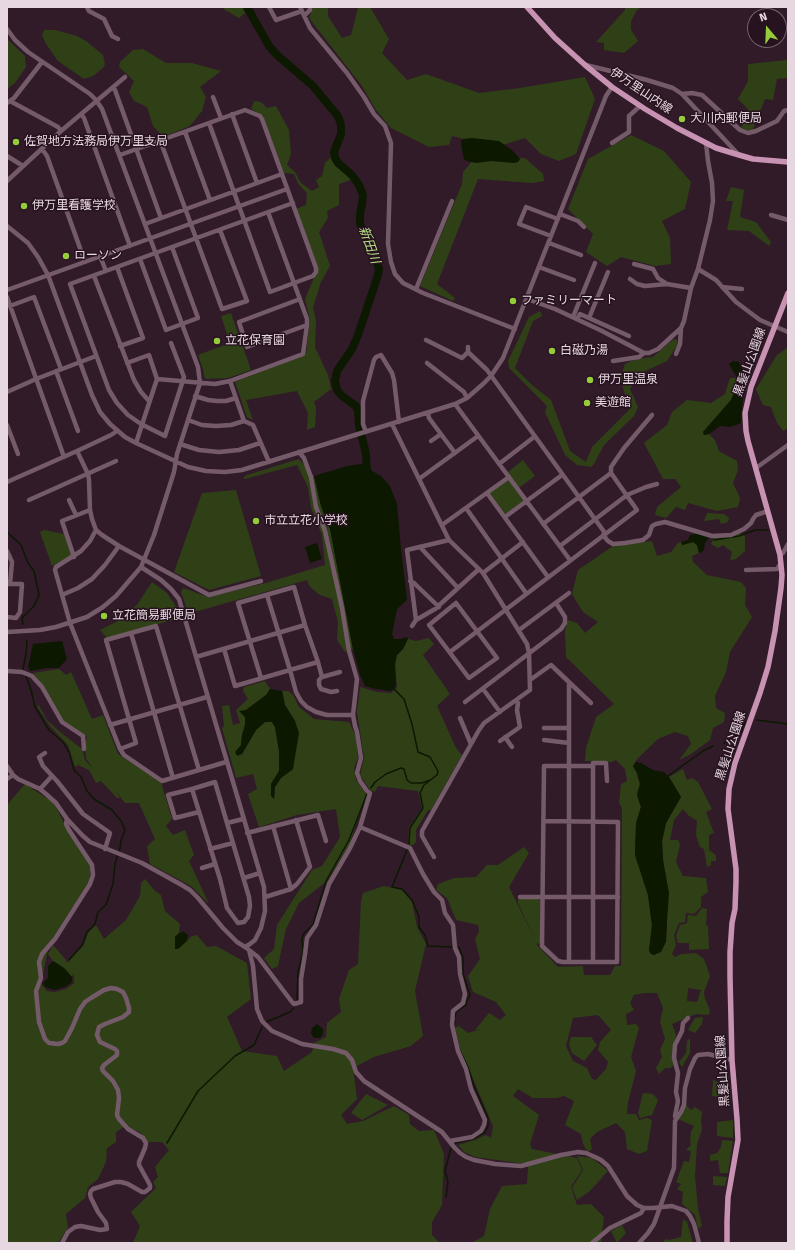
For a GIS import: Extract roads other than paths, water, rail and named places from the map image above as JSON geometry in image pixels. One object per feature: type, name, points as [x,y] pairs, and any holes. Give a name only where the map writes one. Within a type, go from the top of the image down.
[{"type":"main road","name":"伊万里山内線","points":[[527,7],[555,38],[612,87],[677,128],[706,143],[739,155],[753,159],[788,162]]},
{"type":"main road","name":"黒髪山公園線","points":[[727,1243],[726,1221],[728,1197],[738,1140],[732,1060],[730,952],[732,923],[735,909],[736,870],[728,809],[729,789],[735,763],[768,667],[781,588],[780,555],[747,436],[745,413],[751,387],[788,293]]},
{"type":"street","points":[[87,7],[89,11],[104,19],[112,36],[118,39]]},
{"type":"street","points":[[269,7],[276,20],[302,11],[310,10],[310,7]]},
{"type":"street","points":[[302,11],[310,28],[347,73],[374,114],[385,126],[391,142],[388,244],[395,274],[403,283],[416,289],[515,328]]},
{"type":"street","points":[[7,29],[15,40],[28,52],[90,94],[96,100],[107,118],[198,368],[200,383],[180,444],[174,472],[154,535],[141,567],[116,596],[103,607],[87,617],[70,623],[40,630],[7,632]]},
{"type":"street","points":[[42,62],[14,98],[9,102],[58,127],[61,131]]},
{"type":"street","points":[[585,65],[673,88],[682,94],[739,155]]},
{"type":"street","points":[[7,181],[96,100],[125,77]]},
{"type":"street","points":[[113,87],[161,218]]},
{"type":"street","points":[[7,226],[28,243],[48,275],[92,395],[100,412],[117,431],[136,443],[188,467],[206,471],[225,472],[242,470],[455,404],[467,398],[491,376],[503,358],[606,96],[612,87]]},
{"type":"street","points":[[682,94],[692,93],[702,95],[740,130],[748,132],[756,131],[777,121],[784,111],[788,110]]},
{"type":"street","points":[[213,97],[221,118]]},
{"type":"street","points":[[612,143],[629,132],[629,116],[640,106]]},
{"type":"street","points":[[120,155],[245,110],[260,116],[316,268],[313,276],[270,292],[209,123]]},
{"type":"street","points":[[81,114],[84,118],[130,246]]},
{"type":"street","points":[[232,114],[257,183]]},
{"type":"street","points":[[184,132],[210,200]]},
{"type":"street","points":[[160,140],[222,309],[246,301],[220,230]]},
{"type":"street","points":[[676,354],[680,344],[681,328],[684,321],[691,288],[698,269],[710,220],[713,201],[706,143]]},
{"type":"street","points":[[42,149],[47,156],[85,262]]},
{"type":"street","points":[[7,156],[23,166]]},
{"type":"street","points":[[145,224],[282,174]]},
{"type":"street","points":[[7,290],[287,189]]},
{"type":"street","points":[[416,289],[452,201]]},
{"type":"street","points":[[171,343],[184,377],[165,436],[141,424],[128,415],[117,403],[109,390],[70,284],[293,203]]},
{"type":"street","points":[[551,236],[519,224],[526,207],[578,221],[584,227]]},
{"type":"street","points":[[158,379],[215,384],[303,354],[307,319],[268,212]]},
{"type":"street","points":[[771,215],[788,220]]},
{"type":"street","points":[[549,243],[581,255]]},
{"type":"street","points":[[140,259],[166,330],[198,318],[172,247]]},
{"type":"street","points":[[100,256],[106,271]]},
{"type":"street","points":[[575,318],[595,263]]},
{"type":"street","points":[[634,264],[653,269],[658,278],[667,284]]},
{"type":"street","points":[[117,267],[143,338],[120,346]]},
{"type":"street","points":[[539,267],[574,280]]},
{"type":"street","points":[[698,269],[716,280],[736,302],[760,320],[788,332]]},
{"type":"street","points":[[589,318],[608,272]]},
{"type":"street","points":[[94,276],[134,380],[141,392],[149,401]]},
{"type":"street","points":[[630,279],[637,284],[646,286],[667,284],[691,288]]},
{"type":"street","points":[[722,287],[742,289]]},
{"type":"street","points":[[7,297],[64,457]]},
{"type":"street","points":[[10,306],[34,297],[78,431]]},
{"type":"street","points":[[527,299],[575,318],[644,353],[649,354],[658,349],[681,328]]},
{"type":"street","points":[[300,300],[239,322],[247,347],[307,325]]},
{"type":"street","points":[[575,318],[580,314],[629,336]]},
{"type":"street","points":[[426,340],[462,358],[468,350],[487,370],[534,437],[595,519],[608,541],[613,544],[643,540],[650,535],[652,526],[665,522],[712,536],[731,535],[744,529],[752,523],[756,515],[768,511]]},
{"type":"street","points":[[613,361],[639,357],[644,353]]},
{"type":"street","points":[[127,363],[149,355],[158,379],[141,424],[136,443]]},
{"type":"street","points":[[366,432],[363,424],[363,401],[374,360],[376,357],[381,355],[392,373],[394,380],[399,422]]},
{"type":"street","points":[[7,392],[58,370],[96,356]]},
{"type":"street","points":[[427,363],[464,392],[467,398]]},
{"type":"street","points":[[230,380],[244,421]]},
{"type":"street","points":[[195,396],[217,401],[226,401],[236,398]]},
{"type":"street","points":[[455,404],[570,560]]},
{"type":"street","points":[[428,413],[429,418],[455,453]]},
{"type":"street","points":[[450,652],[637,510],[611,472],[611,467],[624,448],[652,415]]},
{"type":"street","points":[[188,420],[202,425],[231,425],[244,421],[253,425],[269,462]]},
{"type":"street","points":[[392,424],[449,540],[481,571],[519,630],[527,644],[529,653],[530,690],[484,723],[422,831],[422,836],[434,856]]},
{"type":"street","points":[[7,425],[18,454]]},
{"type":"street","points":[[7,482],[77,451],[117,431]]},
{"type":"street","points":[[431,441],[441,434]]},
{"type":"street","points":[[419,479],[478,436]]},
{"type":"street","points":[[499,464],[534,437]]},
{"type":"street","points":[[180,444],[199,450],[219,452],[239,450],[260,443]]},
{"type":"street","points":[[756,468],[788,445]]},
{"type":"street","points":[[77,451],[88,474],[90,510],[96,530],[102,535],[119,546],[209,595],[261,581]]},
{"type":"street","points":[[7,766],[13,775],[18,779],[40,789],[56,803],[67,819],[82,836],[90,842],[142,863],[190,890],[237,942],[258,957],[292,1002],[294,1004],[298,1004],[300,1002],[301,979],[307,938],[316,925],[330,884],[360,827],[370,793],[360,781],[357,773],[360,758],[357,732],[353,715],[358,679],[349,651],[342,608],[325,531],[316,507],[311,477],[304,458],[299,452]]},
{"type":"street","points":[[29,500],[116,461]]},
{"type":"street","points":[[543,524],[611,472]]},
{"type":"street","points":[[504,517],[562,475]]},
{"type":"street","points":[[442,526],[509,477]]},
{"type":"street","points":[[560,546],[627,495],[657,484]]},
{"type":"street","points":[[487,493],[548,577]]},
{"type":"street","points":[[69,500],[76,515]]},
{"type":"street","points":[[466,508],[526,593]]},
{"type":"street","points":[[74,557],[62,521],[90,510]]},
{"type":"street","points":[[96,530],[90,541],[81,551],[55,570],[70,623],[120,749],[124,755],[162,781],[226,762]]},
{"type":"street","points":[[416,620],[407,550],[449,540]]},
{"type":"street","points":[[412,626],[416,620],[438,607],[458,588],[523,542]]},
{"type":"street","points":[[780,555],[788,544]]},
{"type":"street","points":[[62,595],[78,588],[92,579],[119,546]]},
{"type":"street","points":[[420,547],[458,588]]},
{"type":"street","points":[[7,551],[12,562],[9,584],[22,584],[20,612],[16,618],[7,617]]},
{"type":"street","points":[[746,570],[777,568],[781,563]]},
{"type":"street","points":[[141,567],[161,580],[179,599],[260,873],[265,897],[265,911],[261,928],[255,940],[247,948]]},
{"type":"street","points":[[410,581],[414,583],[438,607]]},
{"type":"street","points":[[261,678],[238,603],[294,587],[322,677]]},
{"type":"street","points":[[519,630],[569,593]]},
{"type":"street","points":[[267,595],[296,692],[301,701],[306,707],[327,715],[353,715]]},
{"type":"street","points":[[456,603],[477,631],[497,658],[469,678],[429,625],[456,603]]},
{"type":"street","points":[[465,702],[561,629],[565,623],[566,617],[556,603]]},
{"type":"street","points":[[196,658],[305,625]]},
{"type":"street","points":[[120,749],[136,743],[106,640],[156,626],[198,770]]},
{"type":"street","points":[[131,633],[173,778]]},
{"type":"street","points":[[224,649],[235,686],[318,662]]},
{"type":"street","points":[[530,680],[551,665],[591,703]]},
{"type":"street","points":[[7,672],[22,672],[32,676],[42,687],[62,722],[83,736],[84,749]]},
{"type":"street","points":[[337,691],[331,692],[321,689],[318,680],[322,677],[340,672]]},
{"type":"street","points":[[568,962],[570,684]]},
{"type":"street","points":[[483,689],[500,712]]},
{"type":"street","points":[[110,725],[207,697]]},
{"type":"street","points":[[500,741],[520,728],[517,710],[518,703],[516,700]]},
{"type":"street","points":[[460,718],[471,744]]},
{"type":"street","points":[[544,728],[569,728]]},
{"type":"street","points":[[505,737],[512,747]]},
{"type":"street","points":[[544,740],[569,743]]},
{"type":"street","points":[[45,753],[39,757],[43,766],[83,814],[110,832],[105,849]]},
{"type":"street","points":[[544,821],[618,822],[617,962],[558,961],[542,946],[544,766],[593,766],[594,763],[606,763],[607,782]]},
{"type":"street","points":[[593,766],[593,962]]},
{"type":"street","points":[[7,779],[13,775]]},
{"type":"street","points":[[40,789],[52,776]]},
{"type":"street","points":[[192,789],[215,864],[227,908],[238,923],[244,922],[248,917],[250,906],[249,897],[215,782],[168,795],[175,818],[199,812]]},
{"type":"street","points":[[247,833],[318,815],[326,841]]},
{"type":"street","points":[[62,1243],[68,1232],[75,1227],[81,1226],[100,1230],[107,1229],[106,1223],[98,1212],[91,1198],[90,1191],[93,1189],[114,1182],[128,1184],[142,1192],[145,1192],[150,1188],[150,1185],[139,1165],[146,1143],[143,1138],[128,1128],[119,1119],[117,1115],[119,1098],[118,1090],[113,1081],[102,1068],[117,1055],[117,1051],[100,1042],[97,1035],[99,1027],[123,1017],[129,1012],[123,992],[110,988],[91,998],[80,1009],[72,1028],[65,1041],[62,1043],[49,1043],[45,1039],[39,1022],[36,991],[41,978],[39,962],[42,954],[55,939],[90,884],[93,874],[92,865],[66,824],[67,819]]},
{"type":"street","points":[[227,824],[243,819]]},
{"type":"street","points":[[265,897],[291,889],[297,884],[310,867],[296,820]]},
{"type":"street","points":[[273,826],[291,889]]},
{"type":"street","points":[[360,827],[410,848],[434,892],[442,900],[445,913],[453,925],[455,948],[459,957],[460,974],[465,994],[463,1002],[453,1011],[452,1025],[458,1051],[466,1068],[471,1089],[485,1120],[482,1131],[472,1137],[450,1141]]},
{"type":"street","points":[[210,849],[233,843]]},
{"type":"street","points":[[202,868],[215,864]]},
{"type":"street","points":[[244,878],[260,873]]},
{"type":"street","points":[[520,897],[618,897]]},
{"type":"street","points":[[247,948],[253,966],[257,1009],[262,1021],[272,1031],[302,1044],[333,1049],[346,1053],[352,1060],[356,1072],[364,1081],[432,1124],[442,1132],[460,1153],[466,1157],[495,1164],[521,1166],[578,1152],[586,1153],[601,1160],[608,1166],[626,1196],[637,1205],[644,1208],[672,1206],[686,1210],[694,1224],[699,1243]]},
{"type":"street","points":[[639,1243],[648,1234],[654,1224],[674,1168],[674,1126],[678,1101],[676,1092],[678,1073],[674,1058],[675,1045],[682,1031],[683,1023],[688,1018]]},
{"type":"street","points":[[676,1118],[684,1105],[690,1069],[695,1058],[698,1055],[708,1054],[732,1060]]},
{"type":"street","points":[[592,1243],[610,1228],[641,1213],[644,1208]]},
{"type":"waterway","name":"新田川","points":[[247,7],[269,46],[277,55],[313,86],[337,115],[340,121],[341,134],[334,152],[335,158],[338,163],[352,175],[359,185],[363,195],[360,224],[379,269],[358,335],[352,349],[337,371],[335,381],[337,390],[342,396],[356,406],[358,411],[359,425],[366,454],[367,475]]},
{"type":"waterway","points":[[714,540],[739,536],[755,530],[768,530]]},
{"type":"waterway","points":[[7,532],[21,545],[28,563],[34,571],[39,595],[34,606],[22,618],[23,624]]},
{"type":"waterway","points":[[24,672],[23,669],[27,641]]},
{"type":"waterway","points":[[26,676],[35,707],[49,730],[63,742],[69,752],[74,770],[81,777],[87,791],[94,799],[112,810],[121,821],[125,830],[115,863],[113,884],[106,905],[98,912],[95,924],[87,932],[82,945],[69,960]]},
{"type":"waterway","points":[[393,688],[404,699],[412,724],[418,752],[430,757],[438,771],[437,775],[424,785],[420,793],[423,808],[410,828],[409,844]]},
{"type":"waterway","points":[[757,720],[788,724]]},
{"type":"waterway","points":[[724,743],[741,732],[745,722]]},
{"type":"waterway","points":[[668,776],[703,751],[713,746]]},
{"type":"waterway","points":[[371,788],[375,782],[386,774],[401,768],[404,769],[407,780],[411,783],[422,783],[430,780]]},
{"type":"waterway","points":[[297,1000],[298,972],[303,952],[302,939],[304,933],[313,925],[326,881],[349,840],[367,794]]},
{"type":"waterway","points":[[407,850],[392,887],[402,889],[412,900],[419,917],[419,927],[425,935],[428,946],[452,947]]},
{"type":"waterway","points":[[455,1017],[456,1012],[466,1005],[470,995],[463,974],[463,958],[459,947]]},
{"type":"waterway","points":[[266,1022],[290,1012],[294,1008]]},
{"type":"waterway","points":[[454,1026],[455,1021]]},
{"type":"waterway","points":[[167,1143],[198,1091],[235,1056],[254,1045],[262,1027]]},
{"type":"waterway","points":[[455,1143],[473,1139],[485,1132],[488,1126],[488,1118],[474,1086],[468,1067],[460,1051]]},
{"type":"waterway","points":[[446,1197],[448,1182],[445,1171],[451,1148]]},
{"type":"place","name":"大川内郵便局","points":[[682,119]]},
{"type":"place","name":"佐賀地方法務局伊万里支局","points":[[16,142]]},
{"type":"place","name":"伊万里看護学校","points":[[24,206]]},
{"type":"place","name":"ローソン","points":[[66,256]]},
{"type":"place","name":"ファミリーマート","points":[[513,301]]},
{"type":"place","name":"立花保育園","points":[[217,341]]},
{"type":"place","name":"白磁乃湯","points":[[552,351]]},
{"type":"place","name":"伊万里温泉","points":[[590,380]]},
{"type":"place","name":"美遊館","points":[[587,403]]},
{"type":"place","name":"市立立花小学校","points":[[256,521]]},
{"type":"place","name":"立花簡易郵便局","points":[[104,616]]}]
